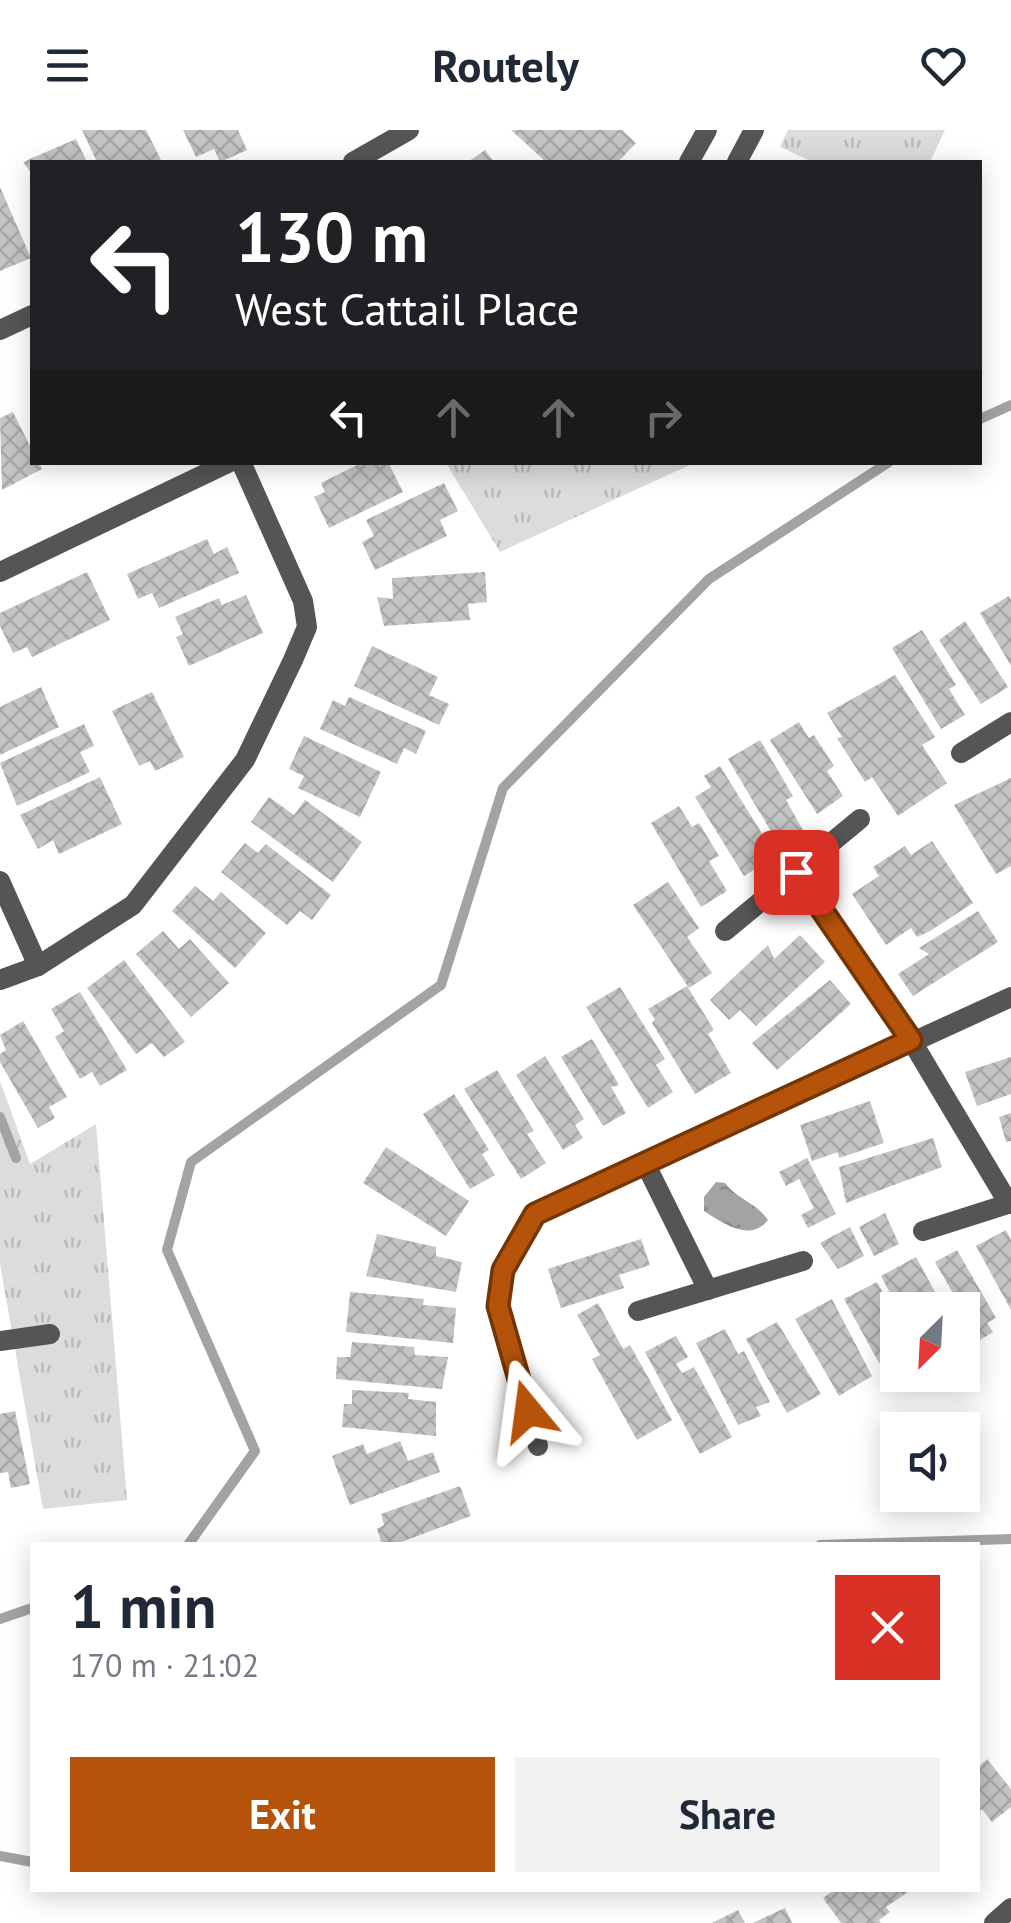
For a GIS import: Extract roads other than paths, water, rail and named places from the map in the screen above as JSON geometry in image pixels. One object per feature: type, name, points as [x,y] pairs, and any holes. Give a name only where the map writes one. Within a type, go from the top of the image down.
[{"type":"street","points":[[357,160],[410,130]]},
{"type":"street","points":[[690,160],[707,130]]},
{"type":"street","points":[[737,160],[754,130]]},
{"type":"street","points":[[0,330],[30,316]]},
{"type":"street","points":[[0,572],[224,465]]},
{"type":"street","points":[[0,980],[38,966],[133,904],[245,760],[313,626],[242,465]]},
{"type":"street","points":[[961,753],[1011,722]]},
{"type":"street","points":[[724,931],[860,819]]},
{"type":"street","points":[[796,872],[911,1040],[1010,1204],[923,1231]]},
{"type":"street","points":[[0,880],[38,966]]},
{"type":"street","points":[[538,1446],[498,1306],[503,1270],[535,1214],[1011,996]]},
{"type":"street","points":[[646,1163],[708,1290]]},
{"type":"street","points":[[638,1312],[803,1261]]},
{"type":"street","points":[[0,1342],[50,1334]]},
{"type":"street","points":[[994,1923],[1011,1908]]},
{"type":"water","points":[[716,1182],[725,1183],[768,1220],[753,1230],[736,1229],[704,1211],[704,1197]]},
{"type":"waterway","points":[[982,418],[1011,405]]},
{"type":"waterway","points":[[190,1542],[255,1451],[167,1250],[191,1162],[441,985],[503,788],[709,579],[884,465]]},
{"type":"waterway","points":[[0,1117],[16,1158]]},
{"type":"waterway","points":[[916,1542],[1011,1539]]},
{"type":"waterway","points":[[0,1619],[30,1609]]},
{"type":"waterway","points":[[0,1856],[30,1862]]}]
